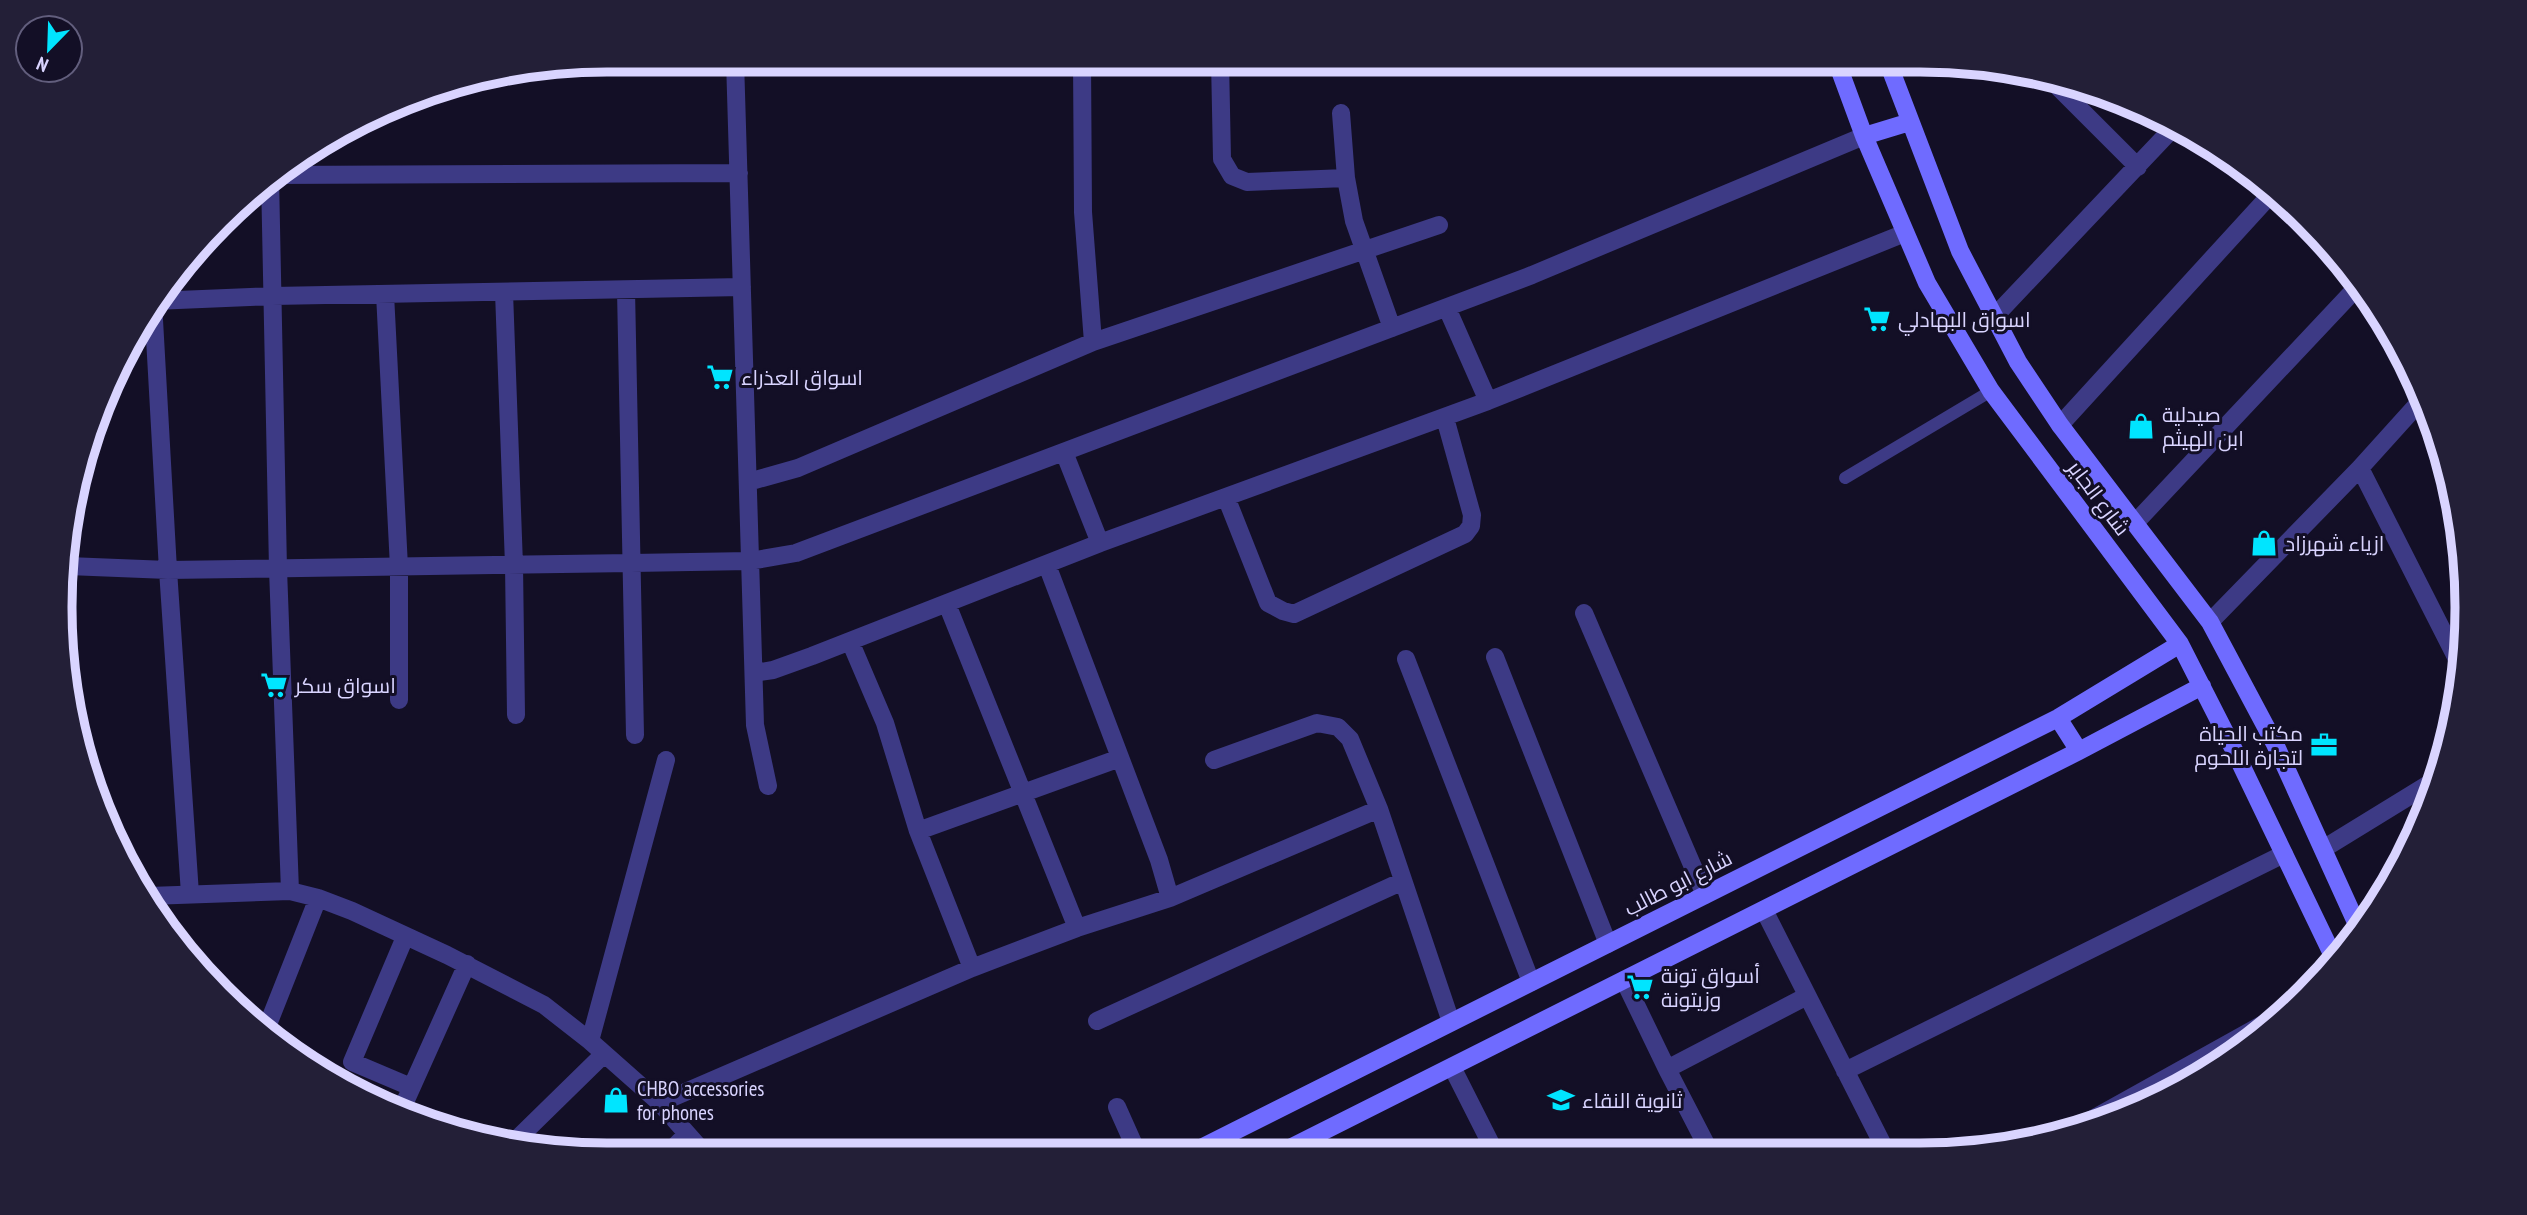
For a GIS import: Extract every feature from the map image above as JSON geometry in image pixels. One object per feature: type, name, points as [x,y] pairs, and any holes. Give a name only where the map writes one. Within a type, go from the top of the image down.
[{"type":"street","points":[[735,72],[755,725],[768,786]]},
{"type":"street","points":[[1082,72],[1083,212],[1093,342]]},
{"type":"street","points":[[1220,72],[1222,159],[1232,176],[1247,182],[1346,178]]},
{"type":"street","name":"شارع الجاير","points":[[1840,72],[1864,135],[1927,283],[1991,391],[2180,645],[2331,951]]},
{"type":"street","name":"شارع الجاير","points":[[1891,72],[1960,251],[2018,362],[2060,425],[2210,622],[2275,744],[2323,849],[2358,916]]},
{"type":"street","points":[[2062,91],[2138,167]]},
{"type":"street","points":[[1341,114],[1346,178],[1354,221],[1392,328]]},
{"type":"street","points":[[74,566],[167,570],[750,561],[796,553],[1447,308],[1864,135],[1910,122]]},
{"type":"street","points":[[1994,317],[2168,134]]},
{"type":"street","points":[[290,176],[739,173]]},
{"type":"street","points":[[271,190],[278,569],[290,891]]},
{"type":"street","points":[[2060,425],[2266,199]]},
{"type":"street","points":[[748,482],[798,468],[1093,342],[1439,225]]},
{"type":"street","points":[[754,673],[773,670],[1100,543],[1445,418],[1905,233]]},
{"type":"street","points":[[168,301],[273,296],[742,288]]},
{"type":"street","points":[[626,289],[635,734]]},
{"type":"street","points":[[504,292],[514,565],[516,715]]},
{"type":"street","points":[[2135,523],[2353,292]]},
{"type":"street","points":[[385,294],[399,567],[399,700]]},
{"type":"street","points":[[1447,308],[1488,401]]},
{"type":"street","points":[[154,323],[167,570],[190,894]]},
{"type":"street","points":[[2210,622],[2360,468],[2416,406]]},
{"type":"street","points":[[1226,497],[1268,603],[1294,614],[1465,534],[1471,526],[1472,515],[1445,418]]},
{"type":"street","points":[[1064,452],[1100,543]]},
{"type":"street","points":[[2360,468],[2453,652]]},
{"type":"street","points":[[1046,565],[1165,878],[1170,898]]},
{"type":"street","points":[[947,604],[1077,928]]},
{"type":"street","points":[[1584,613],[1705,895]]},
{"type":"street","points":[[850,641],[885,723],[918,831],[972,968]]},
{"type":"street","name":"شارع ابو طالب","points":[[1211,1143],[2059,718],[2180,645]]},
{"type":"street","points":[[1495,657],[1608,944]]},
{"type":"street","points":[[1406,659],[1531,982]]},
{"type":"street","points":[[1300,1143],[2079,751],[2202,686]]},
{"type":"street","points":[[2059,718],[2079,751]]},
{"type":"street","points":[[1214,760],[1317,723],[1338,727],[1350,739],[1379,809],[1451,1023]]},
{"type":"street","points":[[918,831],[1120,758]]},
{"type":"street","points":[[590,1041],[666,760]]},
{"type":"street","points":[[2323,849],[2424,787]]},
{"type":"street","points":[[660,1103],[972,968],[1077,928],[1170,898],[1379,809]]},
{"type":"street","points":[[1845,1071],[2284,854]]},
{"type":"street","points":[[1097,1021],[1403,881]]},
{"type":"street","points":[[156,896],[290,891],[318,898],[467,964],[544,1005],[590,1041],[660,1103],[694,1143]]},
{"type":"street","points":[[269,1023],[318,898]]},
{"type":"street","points":[[1764,910],[1882,1143]]},
{"type":"street","points":[[405,937],[352,1062],[411,1087]]},
{"type":"street","points":[[404,1103],[467,964]]},
{"type":"street","points":[[1624,980],[1705,1143]]},
{"type":"street","points":[[1667,1069],[1807,996]]},
{"type":"street","points":[[520,1136],[604,1054]]},
{"type":"street","points":[[1452,1066],[1490,1143]]},
{"type":"street","points":[[1116,1107],[1133,1143]]},
{"type":"street","points":[[678,1143],[686,1135]]},
{"type":"lane","points":[[1845,478],[1991,391]]},
{"type":"place","name":"اسواق البهادلي","points":[[1877,319]]},
{"type":"place","name":"اسواق العذراء","points":[[720,377]]},
{"type":"place","name":"صيدلية ابن الهيثم","points":[[2141,426]]},
{"type":"place","name":"ازياء شهرزاد","points":[[2264,543]]},
{"type":"place","name":"اسواق سكر","points":[[274,685]]},
{"type":"place","name":"مكتب الحياة لتجارة اللحوم","points":[[2324,745]]},
{"type":"place","name":"أسواق تونة وزيتونة","points":[[1640,987]]},
{"type":"place","name":"CHBO accessories for phones","points":[[616,1100]]},
{"type":"place","name":"ثانوية النقاء","points":[[1561,1100]]}]
